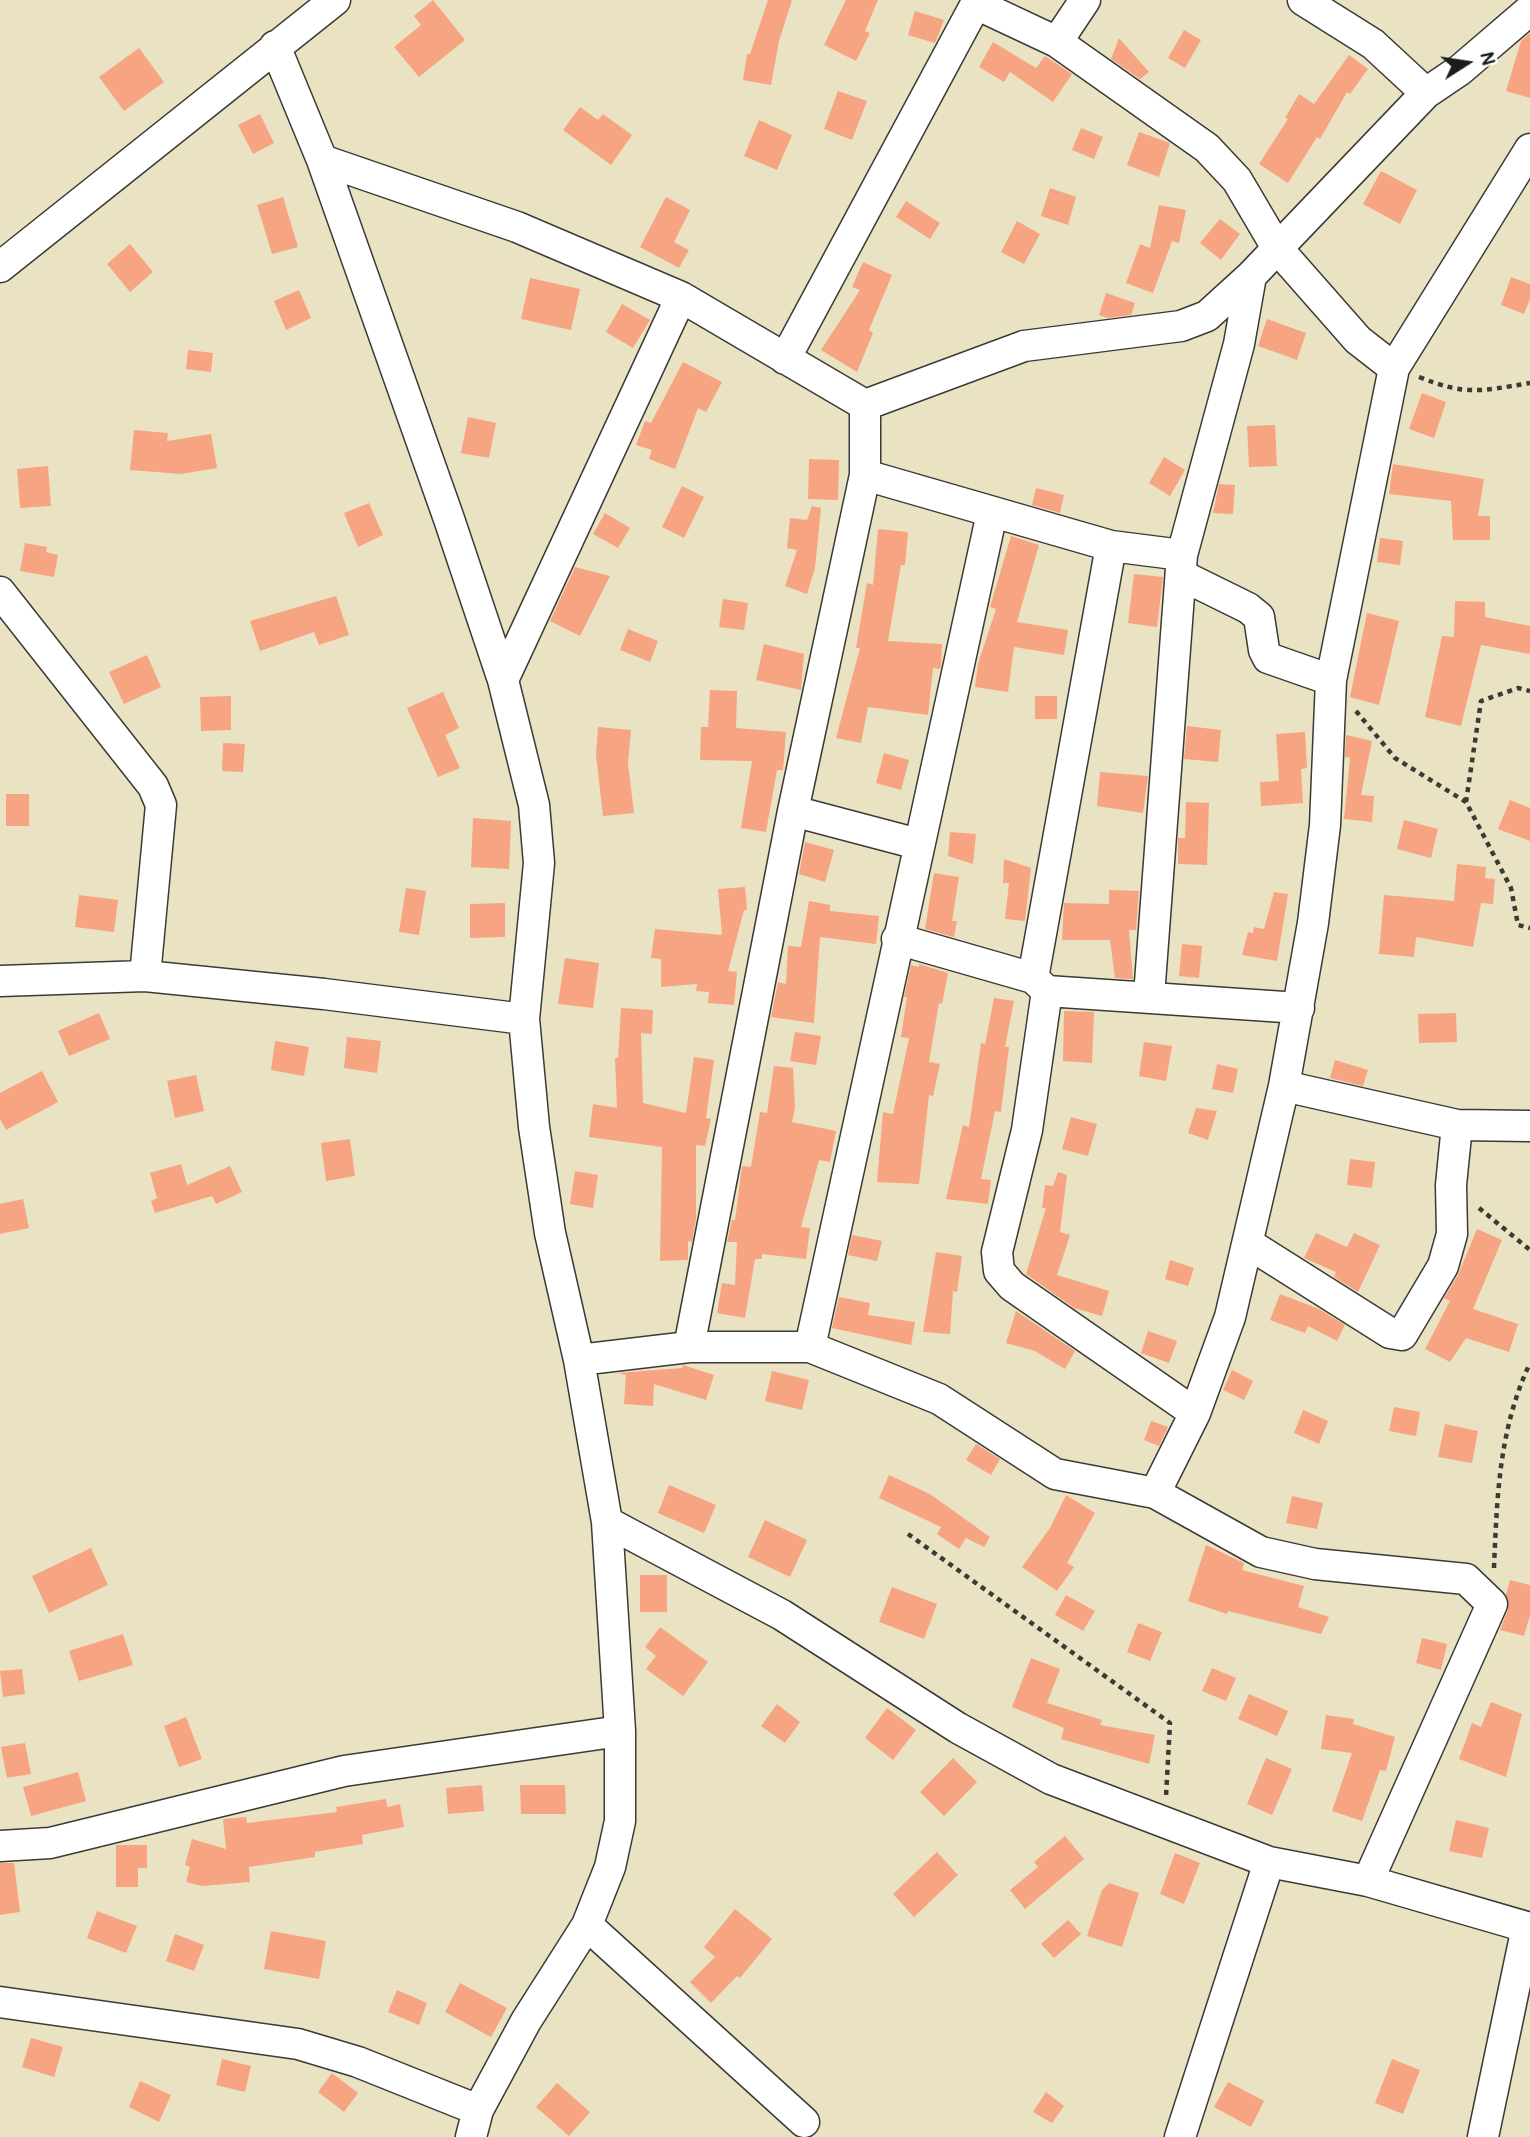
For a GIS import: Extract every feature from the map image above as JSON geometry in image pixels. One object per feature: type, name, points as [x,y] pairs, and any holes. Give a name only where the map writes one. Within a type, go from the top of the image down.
[{"type":"street","points":[[0,267],[335,0]]},
{"type":"street","points":[[1057,42],[1085,0]]},
{"type":"street","points":[[1303,0],[1373,44],[1426,93]]},
{"type":"street","points":[[785,359],[977,2],[1057,42],[1207,148],[1237,180],[1277,248],[1358,340],[1394,368]]},
{"type":"street","points":[[865,405],[1024,346],[1181,326],[1207,316],[1251,276],[1426,93],[1470,63],[1530,10]]},
{"type":"street","points":[[0,2002],[298,2044],[358,2062],[474,2123],[526,2021],[587,1925],[610,1867],[620,1821],[620,1731],[607,1522],[579,1360],[550,1233],[534,1127],[524,1019],[539,863],[534,805],[503,680],[322,160],[275,46]]},
{"type":"street","points":[[1155,1493],[1195,1413],[1230,1317],[1284,1086],[1299,1008],[1325,825],[1331,680],[1394,368],[1530,149]]},
{"type":"street","points":[[322,160],[517,227],[681,297],[865,405]]},
{"type":"street","points":[[1149,996],[1182,565],[1239,344],[1251,276]]},
{"type":"street","points":[[503,680],[681,297]]},
{"type":"street","points":[[689,1347],[793,811],[865,475],[865,405]]},
{"type":"street","points":[[865,475],[1182,565],[1259,617],[1264,650],[1268,658],[1331,680]]},
{"type":"street","points":[[810,1346],[992,513]]},
{"type":"street","points":[[1111,546],[1040,985],[1027,1130],[997,1252],[999,1271],[1012,1286],[1195,1413]]},
{"type":"street","points":[[0,592],[153,786],[161,805],[145,976]]},
{"type":"street","points":[[793,811],[918,844]]},
{"type":"street","points":[[897,939],[1040,985],[1299,1008]]},
{"type":"street","points":[[0,981],[145,976],[324,994],[524,1019]]},
{"type":"street","points":[[1284,1086],[1457,1125],[1530,1126]]},
{"type":"street","points":[[1249,1244],[1390,1333],[1402,1335],[1443,1266],[1452,1234],[1451,1185],[1457,1125]]},
{"type":"street","points":[[579,1360],[689,1347],[810,1346],[939,1399],[1055,1474],[1155,1493],[1261,1552],[1315,1564],[1465,1579],[1492,1604],[1368,1881]]},
{"type":"street","points":[[607,1522],[782,1615],[958,1728],[1051,1779],[1164,1825],[1269,1862],[1368,1881],[1529,1928],[1483,2137]]},
{"type":"street","points":[[0,1846],[50,1843],[344,1771],[620,1731]]},
{"type":"street","points":[[1180,2137],[1269,1862]]},
{"type":"street","points":[[587,1925],[804,2122]]},
{"type":"path","points":[[1394,368],[1453,391],[1483,391],[1530,383]]},
{"type":"path","points":[[1331,680],[1395,758],[1466,802],[1511,888],[1518,925],[1530,928]]},
{"type":"path","points":[[1466,802],[1481,701],[1518,688],[1530,691]]},
{"type":"path","points":[[1451,1185],[1530,1250]]},
{"type":"path","points":[[1492,1604],[1499,1465],[1508,1420],[1530,1363]]},
{"type":"path","points":[[908,1534],[1170,1723],[1164,1825]]},
{"type":"building","points":[[433,0],[465,40],[419,77],[394,47],[421,25],[414,16]]},
{"type":"building","points":[[768,0],[792,0],[779,41],[771,85],[743,80],[747,54],[750,54]]},
{"type":"building","points":[[846,0],[878,0],[865,31],[870,33],[856,61],[824,45]]},
{"type":"building","points":[[915,11],[944,20],[935,43],[908,35]]},
{"type":"building","points":[[1184,30],[1201,40],[1185,68],[1168,58]]},
{"type":"building","points":[[1530,33],[1530,98],[1506,91],[1521,41]]},
{"type":"building","points":[[1119,38],[1149,72],[1140,79],[1111,59]]},
{"type":"building","points":[[993,42],[1036,68],[1045,56],[1072,74],[1053,102],[1010,72],[1004,82],[979,67]]},
{"type":"building","points":[[139,48],[164,82],[124,111],[99,77]]},
{"type":"building","points":[[1349,55],[1368,69],[1350,94],[1347,92],[1320,139],[1317,137],[1288,183],[1259,164],[1288,119],[1285,118],[1299,94],[1314,104]]},
{"type":"building","points":[[838,91],[867,101],[852,140],[824,129]]},
{"type":"building","points":[[580,107],[598,120],[603,114],[632,135],[611,165],[563,130]]},
{"type":"building","points":[[260,114],[274,143],[253,154],[238,125]]},
{"type":"building","points":[[759,120],[792,135],[777,170],[744,156]]},
{"type":"building","points":[[1081,128],[1103,137],[1094,159],[1072,150]]},
{"type":"building","points":[[1139,132],[1170,143],[1159,177],[1127,165]]},
{"type":"building","points":[[1381,171],[1417,190],[1400,224],[1363,204]]},
{"type":"building","points":[[1050,188],[1076,197],[1068,225],[1041,216]]},
{"type":"building","points":[[283,197],[298,247],[272,254],[257,205]]},
{"type":"building","points":[[666,197],[690,210],[674,242],[689,250],[679,268],[640,247]]},
{"type":"building","points":[[906,201],[940,223],[930,239],[896,217]]},
{"type":"building","points":[[1159,205],[1186,210],[1179,243],[1172,241],[1153,293],[1126,283],[1140,244],[1150,248]]},
{"type":"building","points":[[1220,219],[1240,234],[1221,260],[1200,243]]},
{"type":"building","points":[[1017,221],[1040,234],[1024,264],[1001,252]]},
{"type":"building","points":[[130,244],[153,272],[130,292],[107,264]]},
{"type":"building","points":[[863,262],[892,275],[869,330],[873,333],[857,372],[821,350],[860,290],[852,287]]},
{"type":"building","points":[[1511,277],[1530,284],[1530,299],[1524,314],[1501,305]]},
{"type":"building","points":[[530,278],[580,289],[571,330],[521,319]]},
{"type":"building","points":[[299,290],[311,318],[286,330],[274,301]]},
{"type":"building","points":[[1106,293],[1135,303],[1131,315],[1108,318],[1099,315]]},
{"type":"building","points":[[622,304],[650,320],[633,348],[606,332]]},
{"type":"building","points":[[1267,319],[1306,333],[1297,360],[1258,346]]},
{"type":"building","points":[[188,350],[213,353],[211,372],[186,369]]},
{"type":"building","points":[[683,362],[722,382],[706,412],[698,408],[675,469],[649,459],[652,450],[636,445],[645,421],[651,423]]},
{"type":"building","points":[[1422,393],[1446,402],[1434,438],[1409,429]]},
{"type":"building","points":[[468,417],[496,423],[489,458],[461,453]]},
{"type":"building","points":[[1275,425],[1277,466],[1249,467],[1247,426]]},
{"type":"building","points":[[134,430],[168,433],[167,441],[211,434],[217,468],[181,474],[130,470]]},
{"type":"building","points":[[1164,457],[1185,470],[1170,496],[1149,483]]},
{"type":"building","points":[[809,459],[839,460],[838,500],[808,499]]},
{"type":"building","points":[[1393,464],[1484,479],[1478,516],[1490,516],[1490,540],[1453,540],[1451,501],[1389,494]]},
{"type":"building","points":[[48,466],[51,506],[20,508],[17,469]]},
{"type":"building","points":[[1219,484],[1235,485],[1233,514],[1213,513]]},
{"type":"building","points":[[682,486],[704,497],[684,538],[662,527]]},
{"type":"building","points":[[1036,488],[1064,495],[1060,513],[1032,505]]},
{"type":"building","points":[[369,503],[383,535],[358,547],[344,513]]},
{"type":"building","points":[[812,506],[821,508],[815,568],[807,594],[785,586],[797,550],[787,548],[790,518],[807,520]]},
{"type":"building","points":[[605,513],[630,528],[618,548],[593,534]]},
{"type":"building","points":[[878,529],[908,532],[905,565],[901,565],[888,641],[942,644],[941,665],[940,669],[933,668],[928,715],[868,707],[861,743],[836,738],[860,648],[856,648],[867,583],[873,585]]},
{"type":"building","points":[[1011,536],[1039,545],[1017,622],[1068,630],[1064,655],[1014,647],[1008,692],[975,687],[978,664],[996,609],[990,607]]},
{"type":"building","points":[[1380,538],[1403,541],[1400,565],[1377,562]]},
{"type":"building","points":[[25,543],[47,547],[46,552],[58,555],[54,577],[20,571]]},
{"type":"building","points":[[575,567],[610,576],[580,636],[550,621]]},
{"type":"building","points":[[1134,574],[1163,577],[1157,627],[1128,623]]},
{"type":"building","points":[[336,596],[349,635],[319,645],[314,632],[260,651],[250,621]]},
{"type":"building","points":[[723,599],[748,603],[744,630],[719,627]]},
{"type":"building","points":[[1455,601],[1485,602],[1485,617],[1530,626],[1530,654],[1481,645],[1461,726],[1425,717],[1442,636],[1454,637]]},
{"type":"building","points":[[1367,613],[1399,621],[1379,705],[1350,697]]},
{"type":"building","points":[[628,629],[658,641],[650,662],[620,650]]},
{"type":"building","points":[[764,644],[804,654],[801,690],[756,680]]},
{"type":"building","points":[[147,655],[161,687],[124,704],[109,672]]},
{"type":"building","points":[[710,690],[737,691],[736,728],[786,732],[783,770],[777,770],[766,832],[741,828],[752,761],[700,760],[701,727],[708,727]]},
{"type":"building","points":[[443,692],[459,728],[445,735],[460,768],[438,777],[407,708]]},
{"type":"building","points":[[231,696],[231,730],[201,731],[200,697]]},
{"type":"building","points":[[1035,696],[1057,696],[1057,719],[1035,719]]},
{"type":"building","points":[[1187,726],[1221,730],[1218,762],[1184,759]]},
{"type":"building","points":[[598,727],[631,730],[628,763],[634,813],[603,816],[596,755]]},
{"type":"building","points":[[1305,732],[1307,768],[1301,769],[1303,803],[1261,806],[1260,782],[1279,781],[1276,734]]},
{"type":"building","points":[[1346,735],[1372,741],[1361,795],[1374,796],[1372,822],[1344,819],[1350,758],[1345,757]]},
{"type":"building","points":[[223,743],[245,744],[243,772],[222,771]]},
{"type":"building","points":[[884,753],[909,760],[901,790],[876,783]]},
{"type":"building","points":[[1100,772],[1148,776],[1143,813],[1097,806]]},
{"type":"building","points":[[6,794],[29,794],[29,826],[6,826]]},
{"type":"building","points":[[1510,800],[1530,808],[1530,841],[1498,829]]},
{"type":"building","points":[[1186,802],[1209,803],[1207,865],[1178,864],[1178,838],[1185,838]]},
{"type":"building","points":[[473,818],[511,821],[509,869],[471,867]]},
{"type":"building","points":[[1404,820],[1438,829],[1431,858],[1397,849]]},
{"type":"building","points":[[950,832],[976,834],[973,864],[948,856]]},
{"type":"building","points":[[805,842],[834,850],[825,882],[799,874]]},
{"type":"building","points":[[1004,859],[1031,868],[1025,921],[1005,919],[1009,883],[1003,883]]},
{"type":"building","points":[[1457,864],[1486,867],[1485,878],[1495,879],[1493,904],[1481,903],[1473,947],[1416,937],[1414,957],[1379,954],[1384,895],[1454,901]]},
{"type":"building","points":[[934,873],[959,877],[952,921],[957,921],[954,937],[925,929]]},
{"type":"building","points":[[745,887],[747,910],[744,910],[728,971],[737,972],[734,1005],[708,1003],[709,992],[696,991],[697,984],[661,987],[661,959],[651,958],[655,929],[722,935],[718,889]]},
{"type":"building","points":[[406,888],[426,891],[419,935],[399,932]]},
{"type":"building","points":[[1109,890],[1139,891],[1136,930],[1129,930],[1133,979],[1115,978],[1110,940],[1062,940],[1064,903],[1109,904]]},
{"type":"building","points":[[1274,892],[1288,894],[1277,961],[1242,955],[1248,932],[1253,933],[1254,927],[1264,929]]},
{"type":"building","points":[[79,895],[118,900],[114,932],[75,927]]},
{"type":"building","points":[[809,901],[830,905],[830,911],[879,916],[876,944],[820,937],[814,1023],[771,1017],[778,982],[786,984],[788,946],[801,947]]},
{"type":"building","points":[[505,903],[505,937],[470,938],[470,904]]},
{"type":"building","points":[[1182,944],[1202,946],[1199,978],[1179,976]]},
{"type":"building","points":[[565,958],[599,963],[593,1008],[558,1004]]},
{"type":"building","points":[[919,964],[948,973],[942,1004],[939,1003],[929,1062],[940,1064],[933,1096],[929,1095],[919,1184],[877,1182],[883,1112],[893,1114],[909,1038],[901,1037],[907,997],[904,997],[911,965],[919,967]]},
{"type":"building","points":[[994,998],[1014,1001],[1005,1047],[1009,1047],[1001,1112],[995,1111],[981,1179],[991,1180],[988,1204],[946,1199],[963,1125],[969,1127],[981,1043],[985,1044]]},
{"type":"building","points":[[621,1008],[653,1010],[652,1034],[641,1033],[643,1103],[686,1113],[694,1057],[714,1060],[706,1118],[711,1119],[705,1146],[696,1145],[696,1219],[692,1242],[688,1241],[688,1260],[660,1261],[662,1147],[589,1137],[593,1104],[617,1108],[615,1058],[618,1058]]},
{"type":"building","points":[[1064,1011],[1094,1012],[1092,1063],[1063,1061]]},
{"type":"building","points":[[99,1013],[110,1039],[69,1056],[58,1031]]},
{"type":"building","points":[[1456,1013],[1457,1042],[1419,1043],[1418,1014]]},
{"type":"building","points":[[795,1032],[821,1036],[816,1065],[790,1061]]},
{"type":"building","points":[[347,1037],[381,1041],[377,1073],[344,1068]]},
{"type":"building","points":[[275,1041],[309,1047],[304,1076],[271,1070]]},
{"type":"building","points":[[1144,1042],[1172,1046],[1166,1081],[1139,1076]]},
{"type":"building","points":[[1335,1060],[1368,1070],[1363,1086],[1330,1078]]},
{"type":"building","points":[[1217,1064],[1238,1069],[1233,1093],[1212,1089]]},
{"type":"building","points":[[774,1066],[793,1068],[795,1108],[792,1122],[836,1131],[830,1162],[819,1160],[801,1227],[810,1228],[806,1259],[762,1254],[762,1259],[755,1259],[745,1318],[717,1313],[722,1283],[735,1285],[737,1242],[727,1242],[732,1220],[735,1220],[742,1166],[751,1167],[760,1112],[767,1113]]},
{"type":"building","points":[[42,1071],[58,1102],[6,1130],[0,1119],[0,1093]]},
{"type":"building","points":[[196,1075],[204,1111],[175,1118],[167,1081]]},
{"type":"building","points":[[1196,1108],[1217,1111],[1208,1140],[1188,1133]]},
{"type":"building","points":[[1071,1117],[1097,1124],[1088,1156],[1062,1149]]},
{"type":"building","points":[[350,1139],[355,1176],[326,1181],[321,1143]]},
{"type":"building","points":[[1350,1159],[1375,1162],[1372,1188],[1347,1185]]},
{"type":"building","points":[[181,1164],[187,1185],[230,1166],[242,1192],[216,1204],[212,1196],[155,1213],[151,1201],[157,1198],[150,1173]]},
{"type":"building","points":[[575,1171],[598,1175],[593,1208],[570,1204]]},
{"type":"building","points":[[1058,1172],[1067,1175],[1060,1232],[1070,1235],[1057,1275],[1109,1291],[1102,1316],[1074,1308],[1026,1274],[1046,1208],[1042,1208],[1045,1185],[1053,1186]]},
{"type":"building","points":[[23,1199],[29,1228],[0,1234],[0,1204]]},
{"type":"building","points":[[1477,1229],[1502,1240],[1473,1309],[1518,1324],[1509,1352],[1466,1338],[1450,1362],[1425,1349],[1450,1301],[1444,1298],[1458,1275]]},
{"type":"building","points":[[1316,1233],[1347,1247],[1354,1233],[1380,1245],[1358,1292],[1334,1277],[1336,1272],[1304,1258]]},
{"type":"building","points":[[852,1235],[882,1241],[877,1261],[848,1255]]},
{"type":"building","points":[[936,1252],[962,1256],[957,1292],[953,1291],[950,1334],[923,1332]]},
{"type":"building","points":[[1170,1260],[1194,1268],[1188,1286],[1165,1279]]},
{"type":"building","points":[[1280,1294],[1319,1309],[1345,1325],[1337,1341],[1308,1326],[1305,1333],[1270,1320]]},
{"type":"building","points":[[839,1297],[870,1303],[868,1315],[915,1322],[911,1345],[832,1328]]},
{"type":"building","points":[[1016,1311],[1075,1351],[1065,1369],[1035,1351],[1006,1343]]},
{"type":"building","points":[[1148,1331],[1177,1341],[1169,1363],[1141,1353]]},
{"type":"building","points":[[683,1365],[714,1375],[706,1400],[654,1384],[653,1406],[624,1404],[626,1375],[618,1373],[682,1368]]},
{"type":"building","points":[[1232,1370],[1253,1381],[1244,1400],[1223,1390]]},
{"type":"building","points":[[772,1371],[809,1380],[802,1410],[765,1401]]},
{"type":"building","points":[[1394,1407],[1420,1412],[1416,1436],[1389,1431]]},
{"type":"building","points":[[1303,1410],[1328,1421],[1319,1444],[1294,1433]]},
{"type":"building","points":[[1151,1421],[1168,1427],[1159,1446],[1144,1440]]},
{"type":"building","points":[[1445,1424],[1478,1431],[1472,1463],[1438,1457]]},
{"type":"building","points":[[976,1444],[1000,1459],[991,1475],[966,1460]]},
{"type":"building","points":[[889,1475],[930,1494],[990,1537],[984,1547],[966,1538],[959,1549],[937,1534],[941,1527],[879,1498]]},
{"type":"building","points":[[669,1485],[716,1505],[704,1533],[658,1513]]},
{"type":"building","points":[[1066,1495],[1095,1513],[1067,1563],[1074,1567],[1057,1591],[1022,1567],[1050,1528]]},
{"type":"building","points":[[1292,1496],[1323,1503],[1317,1529],[1286,1523]]},
{"type":"building","points":[[765,1520],[807,1540],[790,1577],[748,1557]]},
{"type":"building","points":[[1206,1545],[1244,1563],[1242,1570],[1304,1586],[1298,1607],[1329,1617],[1321,1634],[1228,1611],[1227,1614],[1188,1601]]},
{"type":"building","points":[[91,1548],[108,1585],[49,1613],[32,1576]]},
{"type":"building","points":[[640,1575],[667,1575],[667,1612],[640,1612]]},
{"type":"building","points":[[1510,1580],[1530,1585],[1530,1615],[1524,1636],[1500,1630],[1508,1610],[1506,1594]]},
{"type":"building","points":[[892,1587],[937,1604],[924,1639],[879,1622]]},
{"type":"building","points":[[1066,1595],[1095,1611],[1083,1631],[1055,1615]]},
{"type":"building","points":[[1138,1623],[1162,1632],[1150,1661],[1127,1652]]},
{"type":"building","points":[[660,1627],[708,1662],[683,1696],[646,1669],[656,1656],[645,1647]]},
{"type":"building","points":[[123,1634],[133,1665],[79,1681],[69,1651]]},
{"type":"building","points":[[1422,1638],[1447,1644],[1441,1670],[1416,1663]]},
{"type":"building","points":[[1031,1658],[1060,1669],[1047,1703],[1102,1720],[1100,1725],[1155,1735],[1149,1764],[1061,1739],[1064,1728],[1012,1707]]},
{"type":"building","points":[[1212,1668],[1236,1678],[1226,1701],[1202,1691]]},
{"type":"building","points":[[22,1669],[25,1694],[3,1697],[0,1671]]},
{"type":"building","points":[[1249,1694],[1288,1711],[1277,1736],[1238,1719]]},
{"type":"building","points":[[1491,1702],[1522,1714],[1506,1777],[1459,1759],[1472,1723],[1481,1727]]},
{"type":"building","points":[[777,1704],[800,1722],[785,1743],[761,1726]]},
{"type":"building","points":[[887,1708],[916,1730],[893,1760],[865,1738]]},
{"type":"building","points":[[1326,1715],[1354,1719],[1353,1724],[1395,1737],[1386,1771],[1380,1770],[1362,1821],[1332,1811],[1352,1753],[1321,1749]]},
{"type":"building","points":[[186,1717],[202,1759],[179,1767],[164,1726]]},
{"type":"building","points":[[25,1743],[31,1774],[7,1778],[1,1747]]},
{"type":"building","points":[[953,1758],[977,1782],[944,1816],[920,1792]]},
{"type":"building","points":[[1266,1758],[1292,1769],[1272,1815],[1247,1804]]},
{"type":"building","points":[[78,1772],[86,1801],[31,1816],[23,1787]]},
{"type":"building","points":[[482,1785],[484,1811],[448,1814],[446,1788]]},
{"type":"building","points":[[520,1785],[565,1785],[566,1814],[521,1814]]},
{"type":"building","points":[[386,1799],[387,1807],[400,1804],[404,1827],[362,1835],[363,1844],[315,1852],[315,1857],[249,1867],[250,1882],[202,1886],[186,1882],[190,1867],[185,1865],[192,1839],[226,1849],[223,1819],[246,1817],[247,1823],[337,1812],[336,1807]]},
{"type":"building","points":[[1456,1820],[1489,1828],[1482,1858],[1449,1851]]},
{"type":"building","points":[[1065,1836],[1084,1859],[1025,1909],[1010,1890],[1038,1867],[1034,1862]]},
{"type":"building","points":[[116,1845],[147,1845],[147,1868],[138,1868],[138,1887],[116,1887]]},
{"type":"building","points":[[937,1852],[958,1875],[914,1917],[893,1894]]},
{"type":"building","points":[[1175,1853],[1200,1863],[1184,1904],[1160,1894]]},
{"type":"building","points":[[0,1863],[14,1863],[20,1912],[0,1915]]},
{"type":"building","points":[[1109,1883],[1139,1893],[1122,1947],[1087,1936],[1102,1890]]},
{"type":"building","points":[[735,1909],[772,1939],[740,1978],[737,1976],[711,2003],[690,1982],[715,1957],[704,1947]]},
{"type":"building","points":[[97,1911],[137,1926],[126,1953],[87,1938]]},
{"type":"building","points":[[1068,1920],[1081,1934],[1054,1958],[1041,1944]]},
{"type":"building","points":[[271,1931],[326,1941],[319,1979],[264,1969]]},
{"type":"building","points":[[175,1934],[204,1945],[194,1971],[166,1961]]},
{"type":"building","points":[[460,1983],[507,2008],[491,2037],[445,2012]]},
{"type":"building","points":[[397,1990],[427,2003],[419,2025],[388,2012]]},
{"type":"building","points":[[31,2038],[63,2047],[54,2077],[22,2067]]},
{"type":"building","points":[[222,2059],[251,2066],[245,2092],[216,2085]]},
{"type":"building","points":[[1392,2059],[1420,2070],[1403,2114],[1375,2103]]},
{"type":"building","points":[[332,2073],[358,2093],[344,2112],[318,2092]]},
{"type":"building","points":[[140,2081],[171,2095],[159,2122],[129,2107]]},
{"type":"building","points":[[1228,2082],[1264,2101],[1251,2127],[1214,2107]]},
{"type":"building","points":[[557,2083],[590,2112],[569,2136],[536,2107]]},
{"type":"building","points":[[1046,2092],[1064,2106],[1052,2123],[1033,2112]]}]
